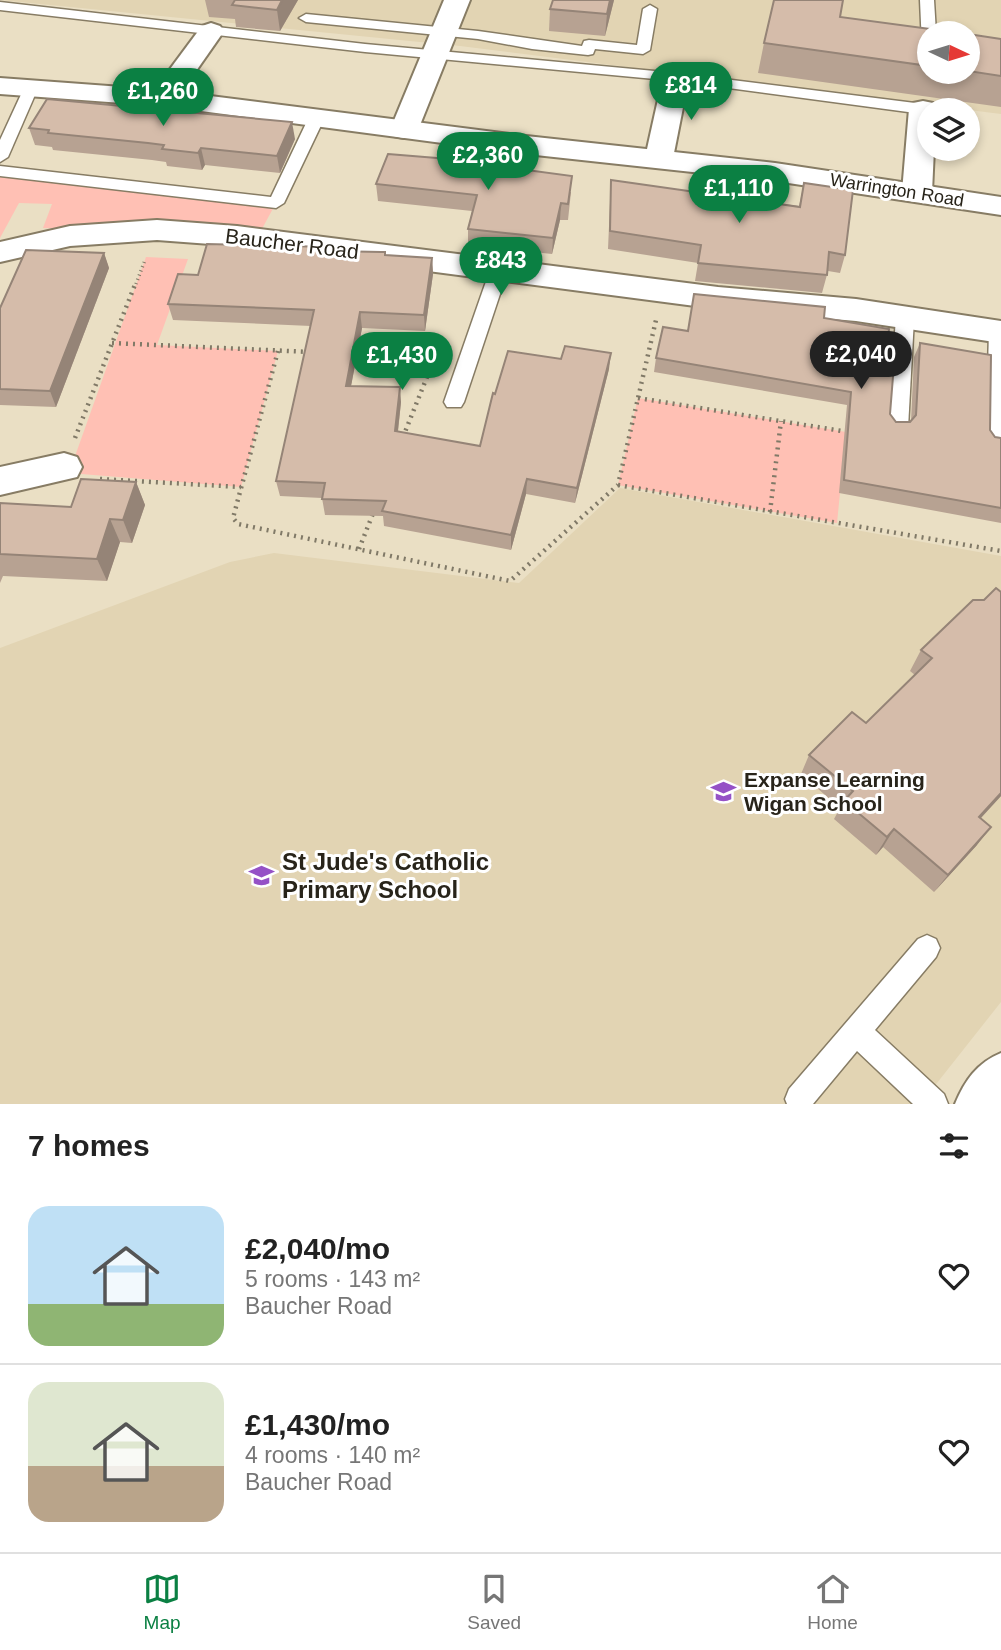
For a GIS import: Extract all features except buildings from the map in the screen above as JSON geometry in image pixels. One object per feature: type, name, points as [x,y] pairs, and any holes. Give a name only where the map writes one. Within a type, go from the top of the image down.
[{"type":"street","points":[[404,130],[457,0]]},
{"type":"street","points":[[163,98],[211,31]]},
{"type":"street","points":[[659,158],[676,77]]},
{"type":"street","name":"Warrington Road","points":[[0,86],[163,98],[404,130],[775,172],[1001,206]]},
{"type":"street","points":[[917,192],[919,161]]},
{"type":"street","name":"Baucher Road","points":[[0,252],[70,236],[157,230],[237,236],[662,291],[905,317],[999,332]]},
{"type":"street","points":[[0,481],[64,467]]},
{"type":"street","points":[[981,1104],[1001,1079]]},
{"type":"lane","points":[[927,21],[928,0]]},
{"type":"lane","points":[[0,6],[211,31],[439,43],[478,34],[532,45],[588,51],[589,44],[643,50],[650,9]]},
{"type":"lane","points":[[306,18],[439,43],[917,108]]},
{"type":"lane","points":[[0,157],[32,88]]},
{"type":"lane","points":[[0,171],[275,203],[317,117]]},
{"type":"lane","points":[[729,204],[770,208],[775,172]]},
{"type":"lane","points":[[454,402],[499,270]]},
{"type":"lane","points":[[898,428],[905,317]]},
{"type":"lane","points":[[996,443],[999,332]]},
{"type":"lane","points":[[799,1099],[927,948]]},
{"type":"lane","points":[[856,1031],[934,1104]]},
{"type":"path","points":[[157,230],[64,467],[73,477],[241,487]]},
{"type":"path","points":[[278,351],[233,518],[238,524],[510,581],[618,485],[662,291]]},
{"type":"path","points":[[112,343],[317,353]]},
{"type":"path","points":[[399,447],[439,347]]},
{"type":"path","points":[[343,354],[436,358]]},
{"type":"path","points":[[638,398],[859,434]]},
{"type":"path","points":[[846,432],[847,418]]},
{"type":"path","points":[[770,512],[781,421]]},
{"type":"path","points":[[618,485],[1001,551]]},
{"type":"path","points":[[359,549],[374,511]]},
{"type":"shaded area","points":[[0,0],[1001,0],[1001,114],[980,111],[980,98],[917,98],[917,103],[460,46]]},
{"type":"shaded area","points":[[0,171],[276,203],[257,238],[43,228],[52,204],[19,203],[0,238]]},
{"type":"shaded area","points":[[146,257],[188,259],[157,345],[278,351],[241,487],[69,473]]},
{"type":"shaded area","points":[[638,398],[846,432],[837,523],[618,485]]},
{"type":"shaded area","points":[[620,488],[1001,556],[1001,1002],[917,1104],[0,1104],[0,648],[230,562],[274,553],[519,583]]},
{"type":"place","name":"Expanse Learning Wigan School","points":[[724,792]]},
{"type":"place","name":"St Jude's Catholic Primary School","points":[[262,876]]}]
